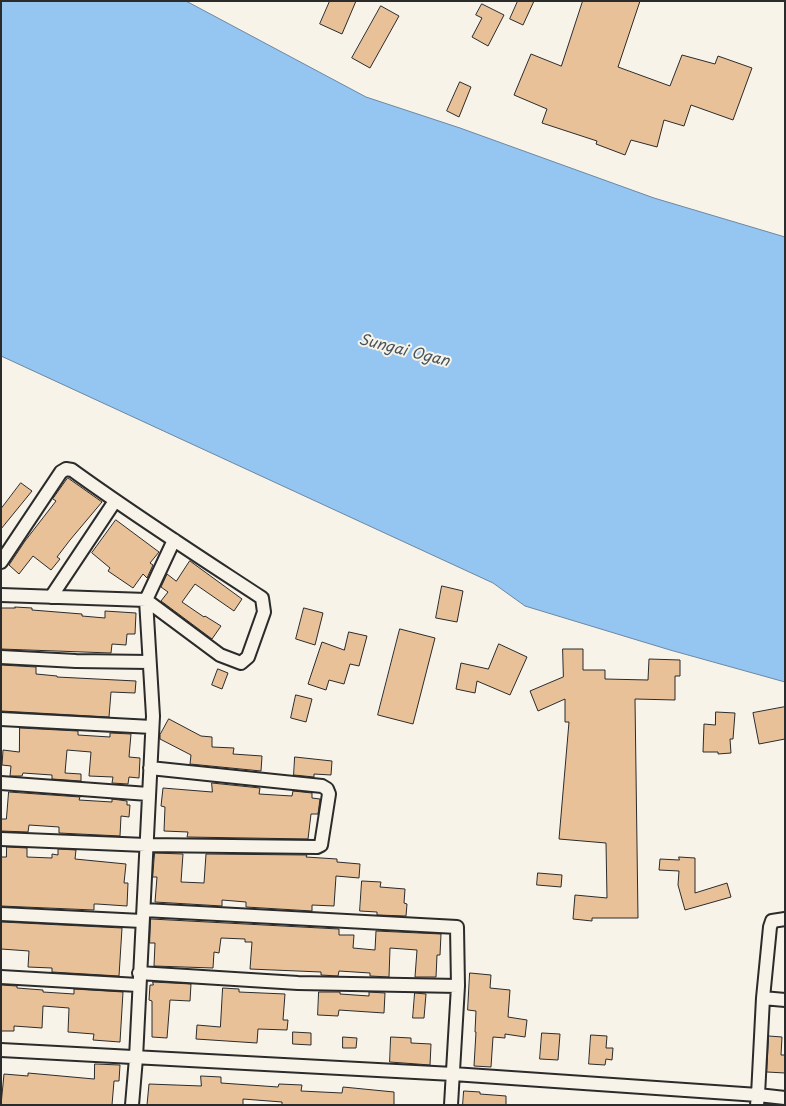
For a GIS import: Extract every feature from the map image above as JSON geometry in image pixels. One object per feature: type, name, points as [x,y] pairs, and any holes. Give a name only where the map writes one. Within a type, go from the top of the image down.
[{"type":"street","points":[[1,562],[62,472],[66,469],[72,470],[115,501],[262,598],[264,612],[248,657],[241,663],[220,655],[146,600],[1,595]]},
{"type":"street","points":[[52,598],[115,501]]},
{"type":"street","points":[[132,1105],[153,716],[146,600],[174,540]]},
{"type":"street","points":[[1,656],[76,661],[149,662]]},
{"type":"street","points":[[1,719],[152,727]]},
{"type":"street","points":[[1,838],[146,845],[317,847],[321,845],[329,794],[322,786],[150,768]]},
{"type":"street","points":[[1,783],[148,794]]},
{"type":"street","points":[[1,914],[143,915],[454,926],[458,929],[458,986],[450,1105]]},
{"type":"street","points":[[758,1100],[763,998],[770,927],[772,921],[785,919]]},
{"type":"street","points":[[1,977],[458,986]]},
{"type":"street","points":[[763,998],[785,1000]]},
{"type":"street","points":[[1,1050],[453,1074],[758,1100],[785,1098]]},
{"type":"water","name":"Sungai Ogan","points":[[1,1],[186,1],[366,97],[460,128],[654,198],[785,237],[785,682],[670,650],[525,606],[493,583],[1,356]]},
{"type":"building","points":[[330,1],[356,1],[342,34],[320,24]]},
{"type":"building","points":[[518,1],[534,1],[523,25],[510,19]]},
{"type":"building","points":[[583,1],[640,1],[618,67],[670,86],[682,55],[715,64],[718,56],[752,68],[733,120],[691,105],[684,126],[664,120],[657,147],[631,140],[625,155],[596,144],[597,141],[542,123],[547,109],[514,95],[531,54],[561,66]]},
{"type":"building","points":[[482,4],[504,15],[488,46],[472,37],[482,18],[476,15]]},
{"type":"building","points":[[381,6],[399,16],[370,68],[352,58]]},
{"type":"building","points":[[460,82],[471,87],[459,117],[447,111]]},
{"type":"building","points":[[68,478],[102,502],[57,557],[60,559],[51,570],[33,556],[19,574],[9,565],[56,501],[53,499]]},
{"type":"building","points":[[21,483],[32,491],[1,529],[1,509]]},
{"type":"building","points":[[116,520],[159,552],[150,563],[153,565],[147,578],[143,574],[133,588],[108,571],[110,568],[92,553]]},
{"type":"building","points":[[190,561],[242,599],[234,611],[195,584],[182,602],[221,626],[212,639],[161,601],[168,592],[161,587],[167,574],[176,581]]},
{"type":"building","points":[[442,586],[463,591],[457,622],[436,618]]},
{"type":"building","points":[[15,607],[105,618],[105,611],[136,613],[135,634],[127,634],[126,645],[112,644],[111,653],[1,649],[1,608]]},
{"type":"building","points":[[304,608],[323,613],[315,645],[296,639]]},
{"type":"building","points":[[400,629],[435,638],[413,724],[378,715]]},
{"type":"building","points":[[349,632],[367,636],[359,666],[350,664],[344,684],[329,680],[326,690],[308,684],[322,642],[344,650]]},
{"type":"building","points":[[499,644],[527,657],[510,695],[477,681],[475,693],[456,689],[461,663],[488,669]]},
{"type":"building","points":[[563,649],[583,649],[583,670],[605,670],[605,679],[648,680],[649,659],[680,660],[680,676],[675,676],[675,700],[635,699],[638,918],[592,918],[592,921],[573,919],[575,895],[607,898],[606,843],[559,839],[569,722],[565,722],[565,699],[538,711],[530,691],[563,677]]},
{"type":"building","points":[[1,665],[36,667],[36,674],[57,677],[136,681],[135,693],[111,692],[109,717],[1,711]]},
{"type":"building","points":[[218,669],[228,673],[222,689],[212,685]]},
{"type":"building","points":[[296,695],[312,699],[306,722],[291,718]]},
{"type":"building","points":[[785,707],[785,739],[759,744],[753,713]]},
{"type":"building","points":[[716,712],[735,713],[733,739],[730,739],[731,753],[703,752],[704,724],[715,725]]},
{"type":"building","points":[[169,719],[201,736],[212,737],[212,747],[234,748],[233,754],[262,756],[261,771],[190,764],[191,755],[160,739],[160,735]]},
{"type":"building","points":[[20,728],[78,731],[78,735],[110,737],[110,733],[131,734],[129,757],[140,758],[139,778],[129,777],[128,784],[112,783],[113,777],[89,776],[91,752],[67,750],[65,773],[81,774],[81,781],[52,779],[52,775],[23,773],[22,776],[10,776],[11,766],[2,765],[3,750],[19,752]]},
{"type":"building","points":[[295,757],[332,761],[331,775],[314,774],[314,777],[294,775]]},
{"type":"building","points":[[212,783],[260,788],[259,794],[292,796],[293,791],[312,793],[312,798],[320,799],[318,814],[311,814],[308,839],[187,837],[188,832],[164,831],[165,807],[161,806],[163,788],[212,792]]},
{"type":"building","points":[[9,792],[80,797],[79,800],[112,802],[112,799],[127,801],[127,805],[130,805],[129,817],[121,816],[120,836],[59,833],[59,827],[29,825],[28,832],[1,831],[1,819],[6,819]]},
{"type":"building","points":[[7,847],[27,848],[27,857],[52,858],[52,854],[58,855],[58,849],[76,850],[75,859],[126,864],[124,883],[128,883],[127,906],[94,904],[94,910],[1,906],[1,857],[6,857]]},
{"type":"building","points":[[155,853],[183,854],[181,882],[204,883],[206,854],[307,855],[306,857],[337,859],[337,862],[360,864],[359,878],[336,876],[334,906],[312,905],[312,911],[246,907],[246,902],[222,900],[222,906],[155,902],[157,877],[153,877]]},
{"type":"building","points":[[679,857],[695,858],[695,893],[727,883],[731,897],[685,910],[678,885],[679,871],[659,870],[660,859],[679,860]]},
{"type":"building","points":[[538,873],[562,875],[561,887],[537,885]]},
{"type":"building","points":[[362,881],[381,882],[380,887],[405,889],[404,903],[407,904],[406,916],[377,915],[377,912],[360,911]]},
{"type":"building","points":[[151,919],[339,929],[339,935],[354,935],[353,948],[375,950],[376,931],[441,934],[440,955],[437,955],[436,977],[415,977],[417,950],[390,948],[389,977],[370,976],[370,973],[339,971],[338,976],[321,975],[321,972],[250,969],[252,942],[245,942],[245,939],[221,938],[219,953],[214,952],[213,968],[154,966],[155,943],[150,943]]},
{"type":"building","points":[[2,922],[122,928],[119,976],[52,972],[52,968],[28,967],[29,951],[1,949]]},
{"type":"building","points":[[470,973],[491,975],[490,988],[510,990],[508,1017],[527,1020],[525,1037],[505,1034],[505,1038],[493,1037],[491,1067],[474,1066],[476,1011],[468,1010]]},
{"type":"building","points":[[153,982],[191,984],[190,1001],[170,1000],[167,1038],[152,1037],[152,1001],[149,1000],[150,985],[153,985]]},
{"type":"building","points":[[1,985],[43,990],[43,992],[74,994],[74,989],[123,992],[120,1042],[93,1040],[94,1034],[68,1032],[69,1008],[43,1006],[42,1028],[14,1026],[14,1031],[1,1031]]},
{"type":"building","points":[[223,988],[239,989],[239,992],[285,994],[283,1020],[288,1020],[287,1030],[258,1029],[257,1043],[196,1039],[197,1025],[220,1027]]},
{"type":"building","points":[[319,992],[340,992],[340,994],[369,996],[369,992],[385,993],[384,1013],[339,1010],[338,1016],[318,1015]]},
{"type":"building","points":[[415,993],[426,994],[424,1018],[413,1018]]},
{"type":"building","points":[[293,1032],[311,1033],[311,1045],[293,1044]]},
{"type":"building","points":[[542,1033],[560,1034],[558,1060],[540,1059]]},
{"type":"building","points":[[591,1035],[607,1036],[606,1048],[613,1048],[612,1060],[606,1059],[605,1065],[589,1064]]},
{"type":"building","points":[[769,1036],[782,1037],[781,1055],[785,1055],[785,1073],[767,1072]]},
{"type":"building","points":[[343,1037],[357,1038],[356,1048],[343,1048]]},
{"type":"building","points":[[391,1037],[411,1038],[411,1043],[431,1044],[430,1065],[390,1062]]},
{"type":"building","points":[[95,1064],[120,1065],[119,1081],[114,1081],[112,1105],[1,1105],[4,1074],[28,1076],[28,1073],[94,1079]]},
{"type":"building","points":[[201,1076],[221,1077],[221,1083],[278,1087],[279,1084],[302,1085],[301,1091],[342,1093],[343,1087],[394,1092],[394,1105],[282,1105],[282,1102],[243,1099],[243,1105],[147,1105],[149,1084],[201,1086]]},
{"type":"building","points":[[464,1091],[506,1096],[506,1105],[463,1105]]}]
